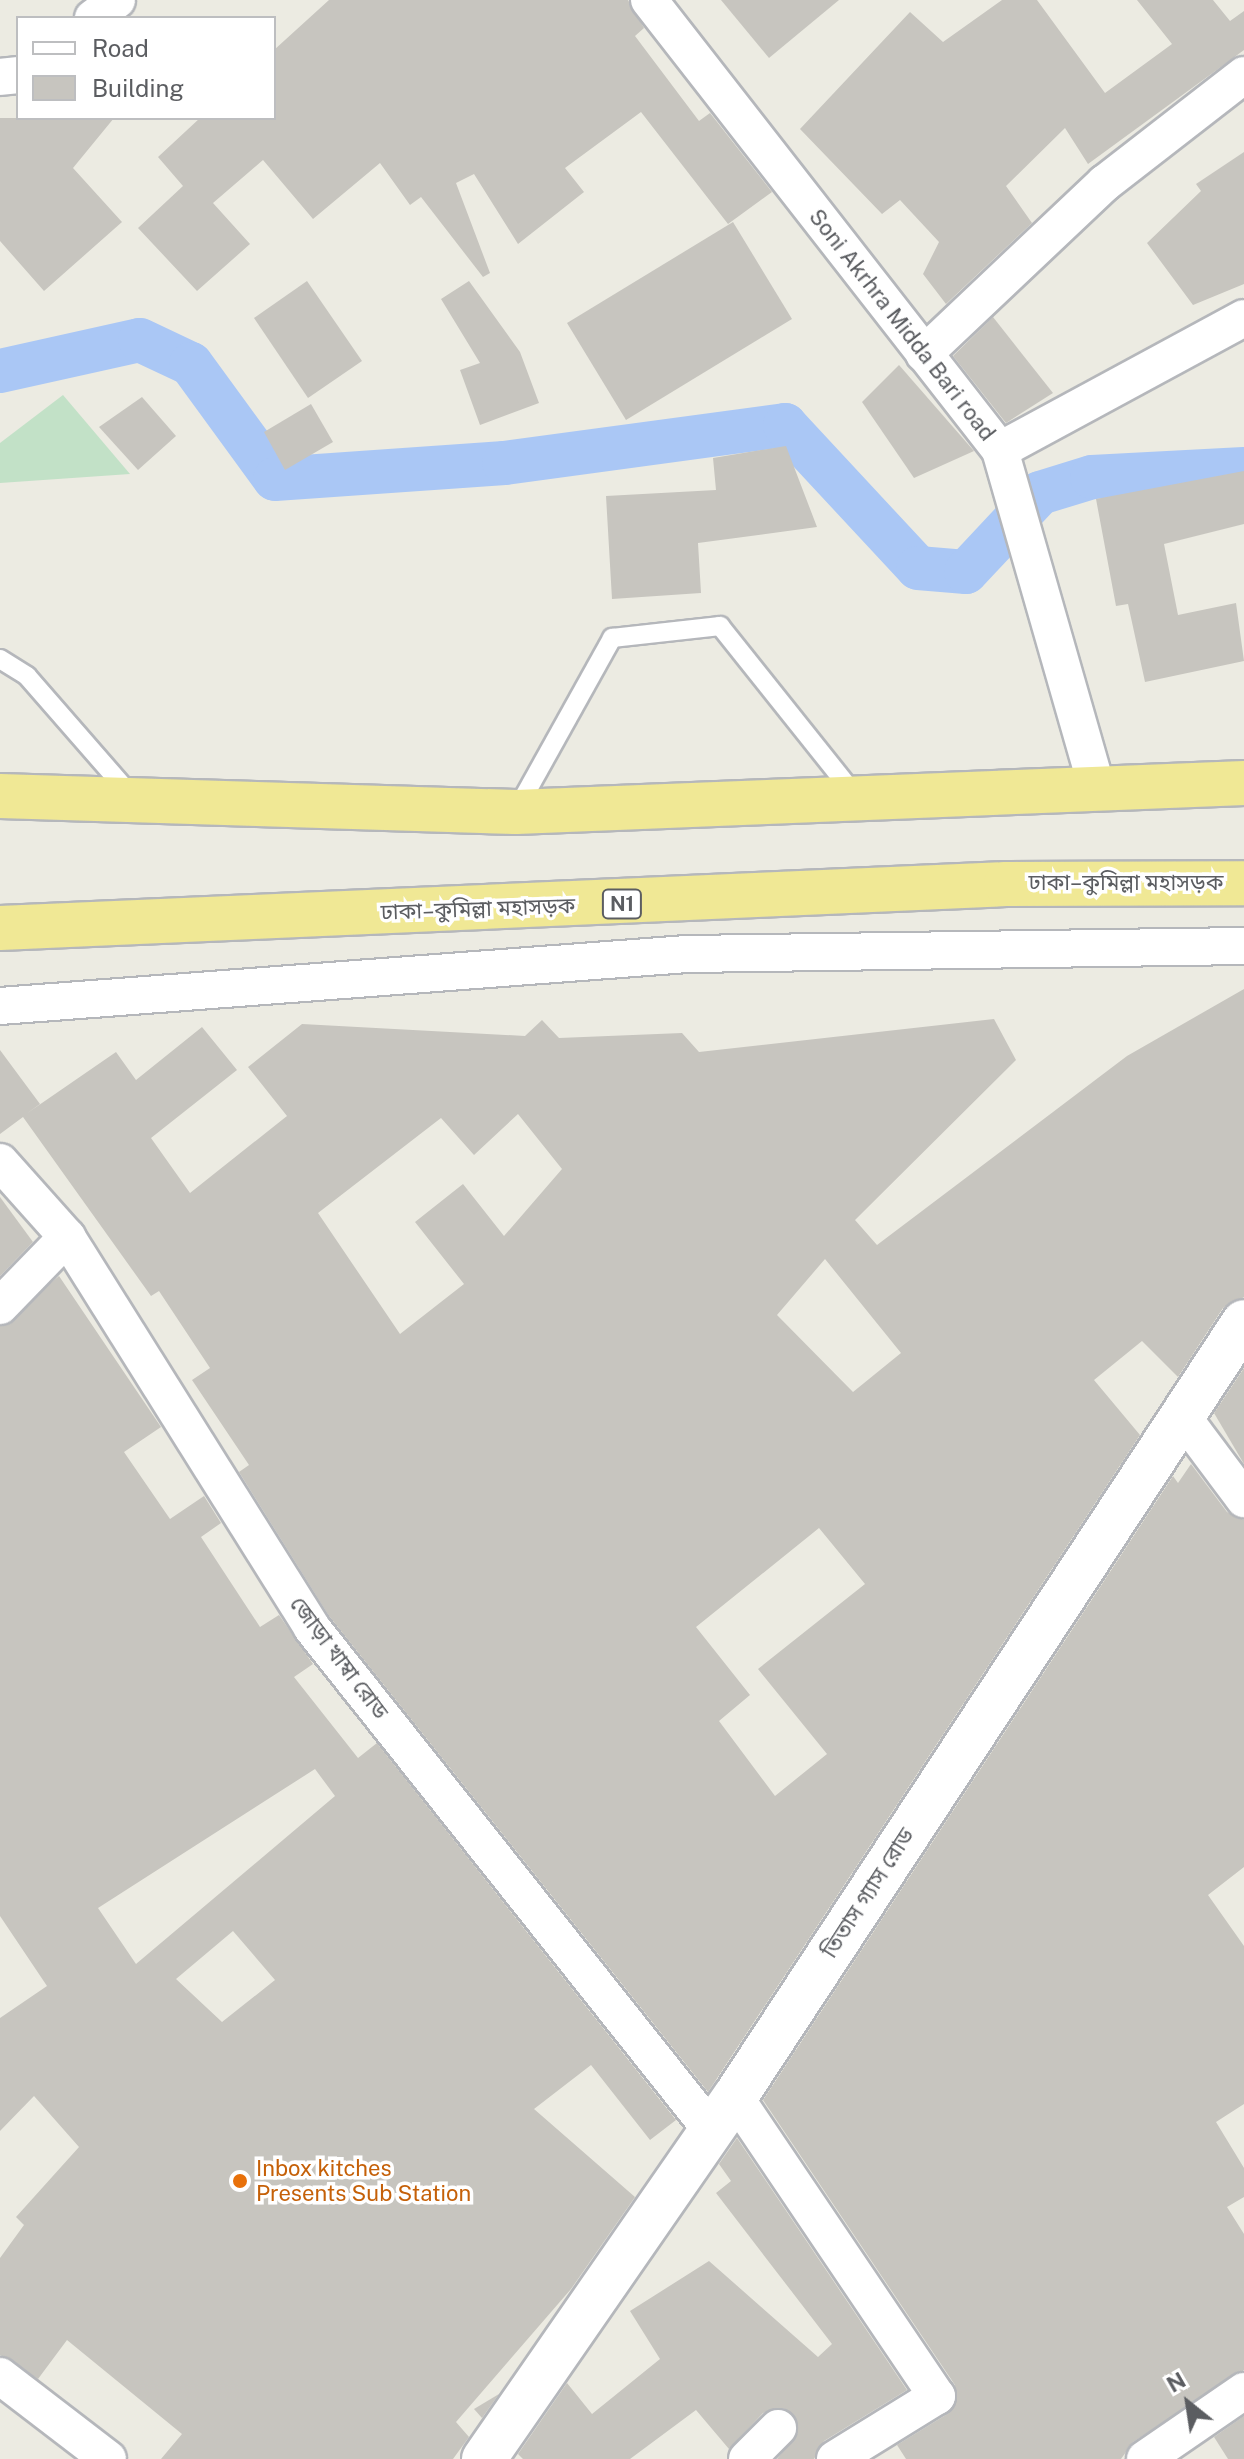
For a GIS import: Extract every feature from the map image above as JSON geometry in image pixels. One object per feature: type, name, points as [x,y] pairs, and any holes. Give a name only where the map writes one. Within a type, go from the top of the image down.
[{"type":"highway","points":[[1096,784],[1244,762]]},
{"type":"highway","points":[[0,796],[133,797],[516,812],[1096,784],[1244,783]]},
{"type":"highway","name":"ঢাকা–কুমিল্লা মহাসড়ক","points":[[0,928],[1006,884],[1244,883]]},
{"type":"street","points":[[96,16],[117,0]]},
{"type":"street","name":"Soni Akrhra Midda Bari road","points":[[649,0],[1001,452],[1052,611],[1096,784]]},
{"type":"street","points":[[924,354],[1105,183],[1244,75]]},
{"type":"street","points":[[1001,452],[1244,318]]},
{"type":"street","points":[[0,1006],[687,954],[1244,946]]},
{"type":"street","name":"জোড়া খাম্বা রোড","points":[[0,1162],[67,1237],[312,1628],[723,2114],[937,2396],[835,2459]]},
{"type":"street","points":[[0,1306],[67,1237]]},
{"type":"street","name":"তিতাস গ্যাস রোড","points":[[484,2459],[723,2114],[1244,1322]]},
{"type":"street","points":[[1182,1416],[1244,1499]]},
{"type":"street","points":[[0,2376],[108,2459]]},
{"type":"street","points":[[1145,2459],[1244,2391]]},
{"type":"street","points":[[747,2459],[778,2428]]},
{"type":"lane","points":[[516,812],[612,638],[720,626],[855,795]]},
{"type":"lane","points":[[0,659],[27,676],[133,797]]},
{"type":"green space","points":[[63,395],[130,474],[0,483],[0,443]]},
{"type":"building","points":[[329,0],[628,0],[644,28],[635,36],[699,121],[710,113],[772,192],[728,224],[641,112],[565,168],[584,192],[518,244],[474,174],[456,183],[490,273],[483,277],[421,197],[410,205],[380,163],[313,219],[263,160],[213,203],[250,244],[197,291],[138,228],[183,186],[158,157],[198,120],[276,120],[276,48]]},
{"type":"building","points":[[721,0],[839,0],[769,58]]},
{"type":"building","points":[[1002,0],[1037,0],[1105,93],[1172,44],[1137,0],[1213,0],[1230,21],[1244,11],[1244,50],[1088,164],[1065,128],[1006,186],[1032,223],[946,304],[923,274],[939,242],[900,200],[882,214],[800,129],[910,12],[943,42]]},
{"type":"building","points":[[0,118],[112,120],[73,168],[122,222],[44,291],[0,241]]},
{"type":"building","points":[[1244,152],[1244,284],[1193,305],[1147,243],[1201,191],[1196,184]]},
{"type":"building","points":[[733,222],[792,319],[626,420],[567,323]]},
{"type":"building","points":[[307,281],[362,361],[308,398],[254,318]]},
{"type":"building","points":[[469,281],[520,352],[539,403],[480,425],[460,370],[480,363],[441,299]]},
{"type":"building","points":[[993,317],[1053,393],[1006,423],[953,356]]},
{"type":"building","points":[[899,365],[974,451],[914,478],[862,402]]},
{"type":"building","points":[[142,397],[176,436],[138,470],[99,427]]},
{"type":"building","points":[[311,404],[333,442],[285,470],[264,432]]},
{"type":"building","points":[[786,446],[817,527],[698,543],[701,593],[612,599],[606,496],[716,490],[713,458]]},
{"type":"building","points":[[1244,471],[1244,524],[1164,544],[1178,615],[1236,603],[1244,661],[1145,682],[1128,604],[1116,606],[1096,499]]},
{"type":"building","points":[[1244,989],[1244,1297],[1223,1308],[1178,1377],[1142,1341],[1094,1380],[1140,1435],[708,2092],[329,1616],[239,1472],[249,1465],[192,1380],[210,1368],[159,1291],[151,1296],[23,1117],[0,1134],[0,1050],[40,1104],[26,1114],[116,1052],[136,1080],[202,1027],[237,1070],[151,1138],[190,1193],[287,1116],[248,1067],[302,1024],[525,1036],[542,1020],[559,1038],[682,1033],[699,1052],[994,1019],[1016,1060],[855,1220],[877,1245],[1127,1056]],"holes":[[[518,1114],[562,1169],[504,1236],[463,1184],[415,1222],[464,1284],[400,1334],[318,1213],[441,1118],[474,1155]],[[825,1259],[901,1353],[853,1392],[777,1315]],[[819,1528],[865,1584],[758,1669],[827,1754],[775,1796],[719,1721],[750,1695],[696,1627]]]},
{"type":"building","points":[[0,1197],[33,1242],[0,1276]]},
{"type":"building","points":[[59,1276],[161,1427],[124,1452],[170,1519],[204,1496],[221,1523],[201,1537],[260,1627],[279,1615],[313,1664],[294,1677],[358,1758],[377,1743],[676,2120],[650,2140],[591,2065],[534,2109],[635,2197],[571,2289],[456,2422],[469,2437],[453,2459],[161,2459],[182,2434],[67,2340],[38,2379],[0,2355],[0,2258],[24,2225],[16,2217],[79,2147],[34,2096],[0,2131],[0,2018],[47,1986],[0,1916],[0,1326]],"holes":[[[315,1769],[335,1796],[136,1964],[98,1908]],[[233,1931],[275,1980],[222,2022],[176,1979]]]},
{"type":"building","points":[[1244,1368],[1244,1464],[1214,1413]]},
{"type":"building","points":[[1191,1464],[1227,1512],[1244,1520],[1244,1867],[1208,1895],[1244,1946],[1244,2104],[1216,2122],[1244,2168],[1244,2197],[1227,2207],[1244,2234],[1244,2370],[1133,2442],[1121,2459],[906,2459],[897,2445],[949,2413],[955,2385],[763,2100],[1173,1476],[1178,1483]]},
{"type":"building","points":[[737,2138],[907,2390],[824,2441],[814,2459],[777,2459],[798,2433],[793,2414],[783,2408],[763,2413],[729,2449],[696,2410],[630,2459],[523,2459],[518,2454],[567,2383],[592,2414],[660,2359],[630,2311],[709,2261],[818,2357],[832,2344],[716,2193],[731,2181],[719,2164]]},
{"type":"building","points":[[499,2394],[482,2418],[474,2409]]},
{"type":"building","points":[[1244,2416],[1244,2459],[1228,2459],[1214,2437]]},
{"type":"waterway","points":[[0,371],[140,340],[191,364],[275,479],[504,463],[785,425],[918,568],[966,572],[1040,493],[1092,477],[1244,469]]},
{"type":"place","name":"Inbox kitches Presents Sub Station","points":[[240,2181]]}]
